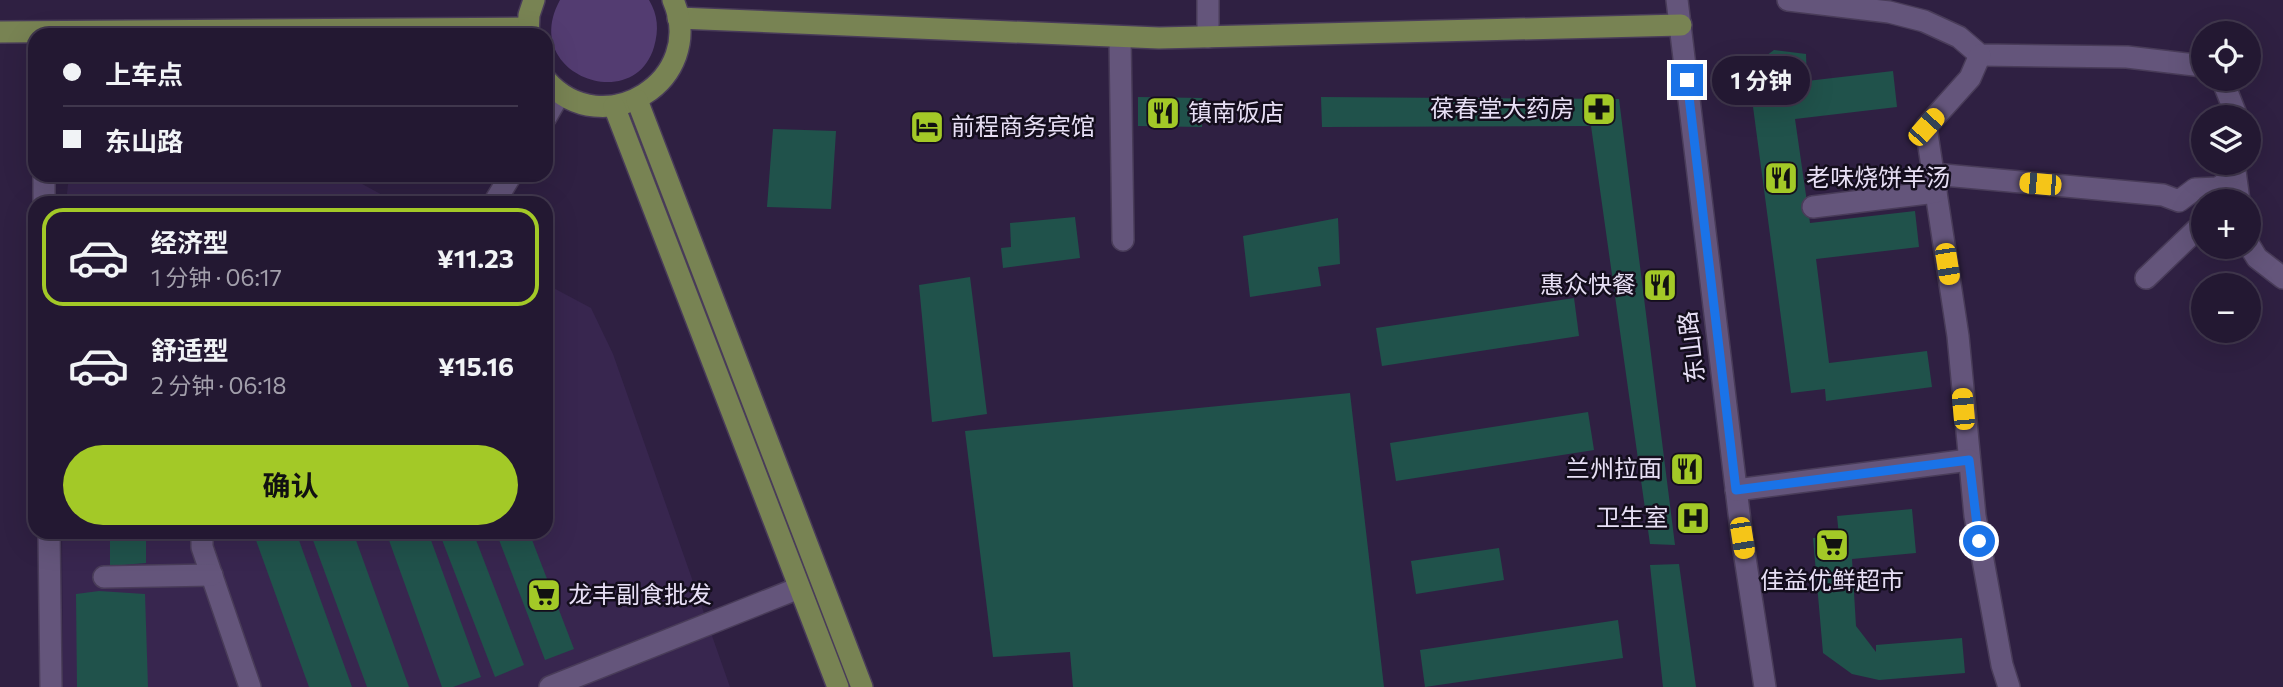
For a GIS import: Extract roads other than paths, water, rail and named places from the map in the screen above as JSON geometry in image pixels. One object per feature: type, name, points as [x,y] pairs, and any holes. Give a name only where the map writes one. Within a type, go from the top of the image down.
[{"type":"main road","points":[[529,28],[534,0]]},
{"type":"main road","points":[[553,87],[587,105],[614,106],[637,100],[657,85],[673,62],[678,47],[676,9],[1120,37],[1681,26]]},
{"type":"main road","points":[[0,32],[28,33]]},
{"type":"main road","points":[[637,100],[862,687]]},
{"type":"main road","points":[[614,106],[838,687]]},
{"type":"street","points":[[1208,0],[1209,37]]},
{"type":"street","name":"东山路","points":[[1677,0],[1736,490],[1765,687]]},
{"type":"street","points":[[1788,0],[1889,12],[1924,21],[1959,37],[1980,55],[2127,57],[2191,65]]},
{"type":"street","points":[[1120,37],[1123,240]]},
{"type":"street","points":[[1980,55],[1970,78],[1926,127],[1958,336],[1975,516],[2002,665],[2009,687]]},
{"type":"street","points":[[1813,206],[1934,183],[2163,195],[2179,201],[2196,189],[2224,186],[2230,175]]},
{"type":"street","points":[[2146,278],[2191,235]]},
{"type":"street","points":[[2258,259],[2283,278]]},
{"type":"street","points":[[1736,490],[1969,460]]},
{"type":"street","points":[[49,539],[51,687]]},
{"type":"street","points":[[202,539],[202,547],[250,687]]},
{"type":"street","points":[[104,577],[212,575]]},
{"type":"street","points":[[550,687],[799,588]]},
{"type":"place","name":"葆春堂大药房","points":[[1599,109]]},
{"type":"place","name":"镇南饭店","points":[[1163,113]]},
{"type":"place","name":"前程商务宾馆","points":[[927,127]]},
{"type":"place","name":"老味烧饼羊汤","points":[[1781,178]]},
{"type":"place","name":"惠众快餐","points":[[1660,285]]},
{"type":"place","name":"兰州拉面","points":[[1687,469]]},
{"type":"place","name":"卫生室","points":[[1693,518]]},
{"type":"place","name":"佳益优鲜超市","points":[[1832,545]]},
{"type":"place","name":"龙丰副食批发","points":[[544,595]]}]
